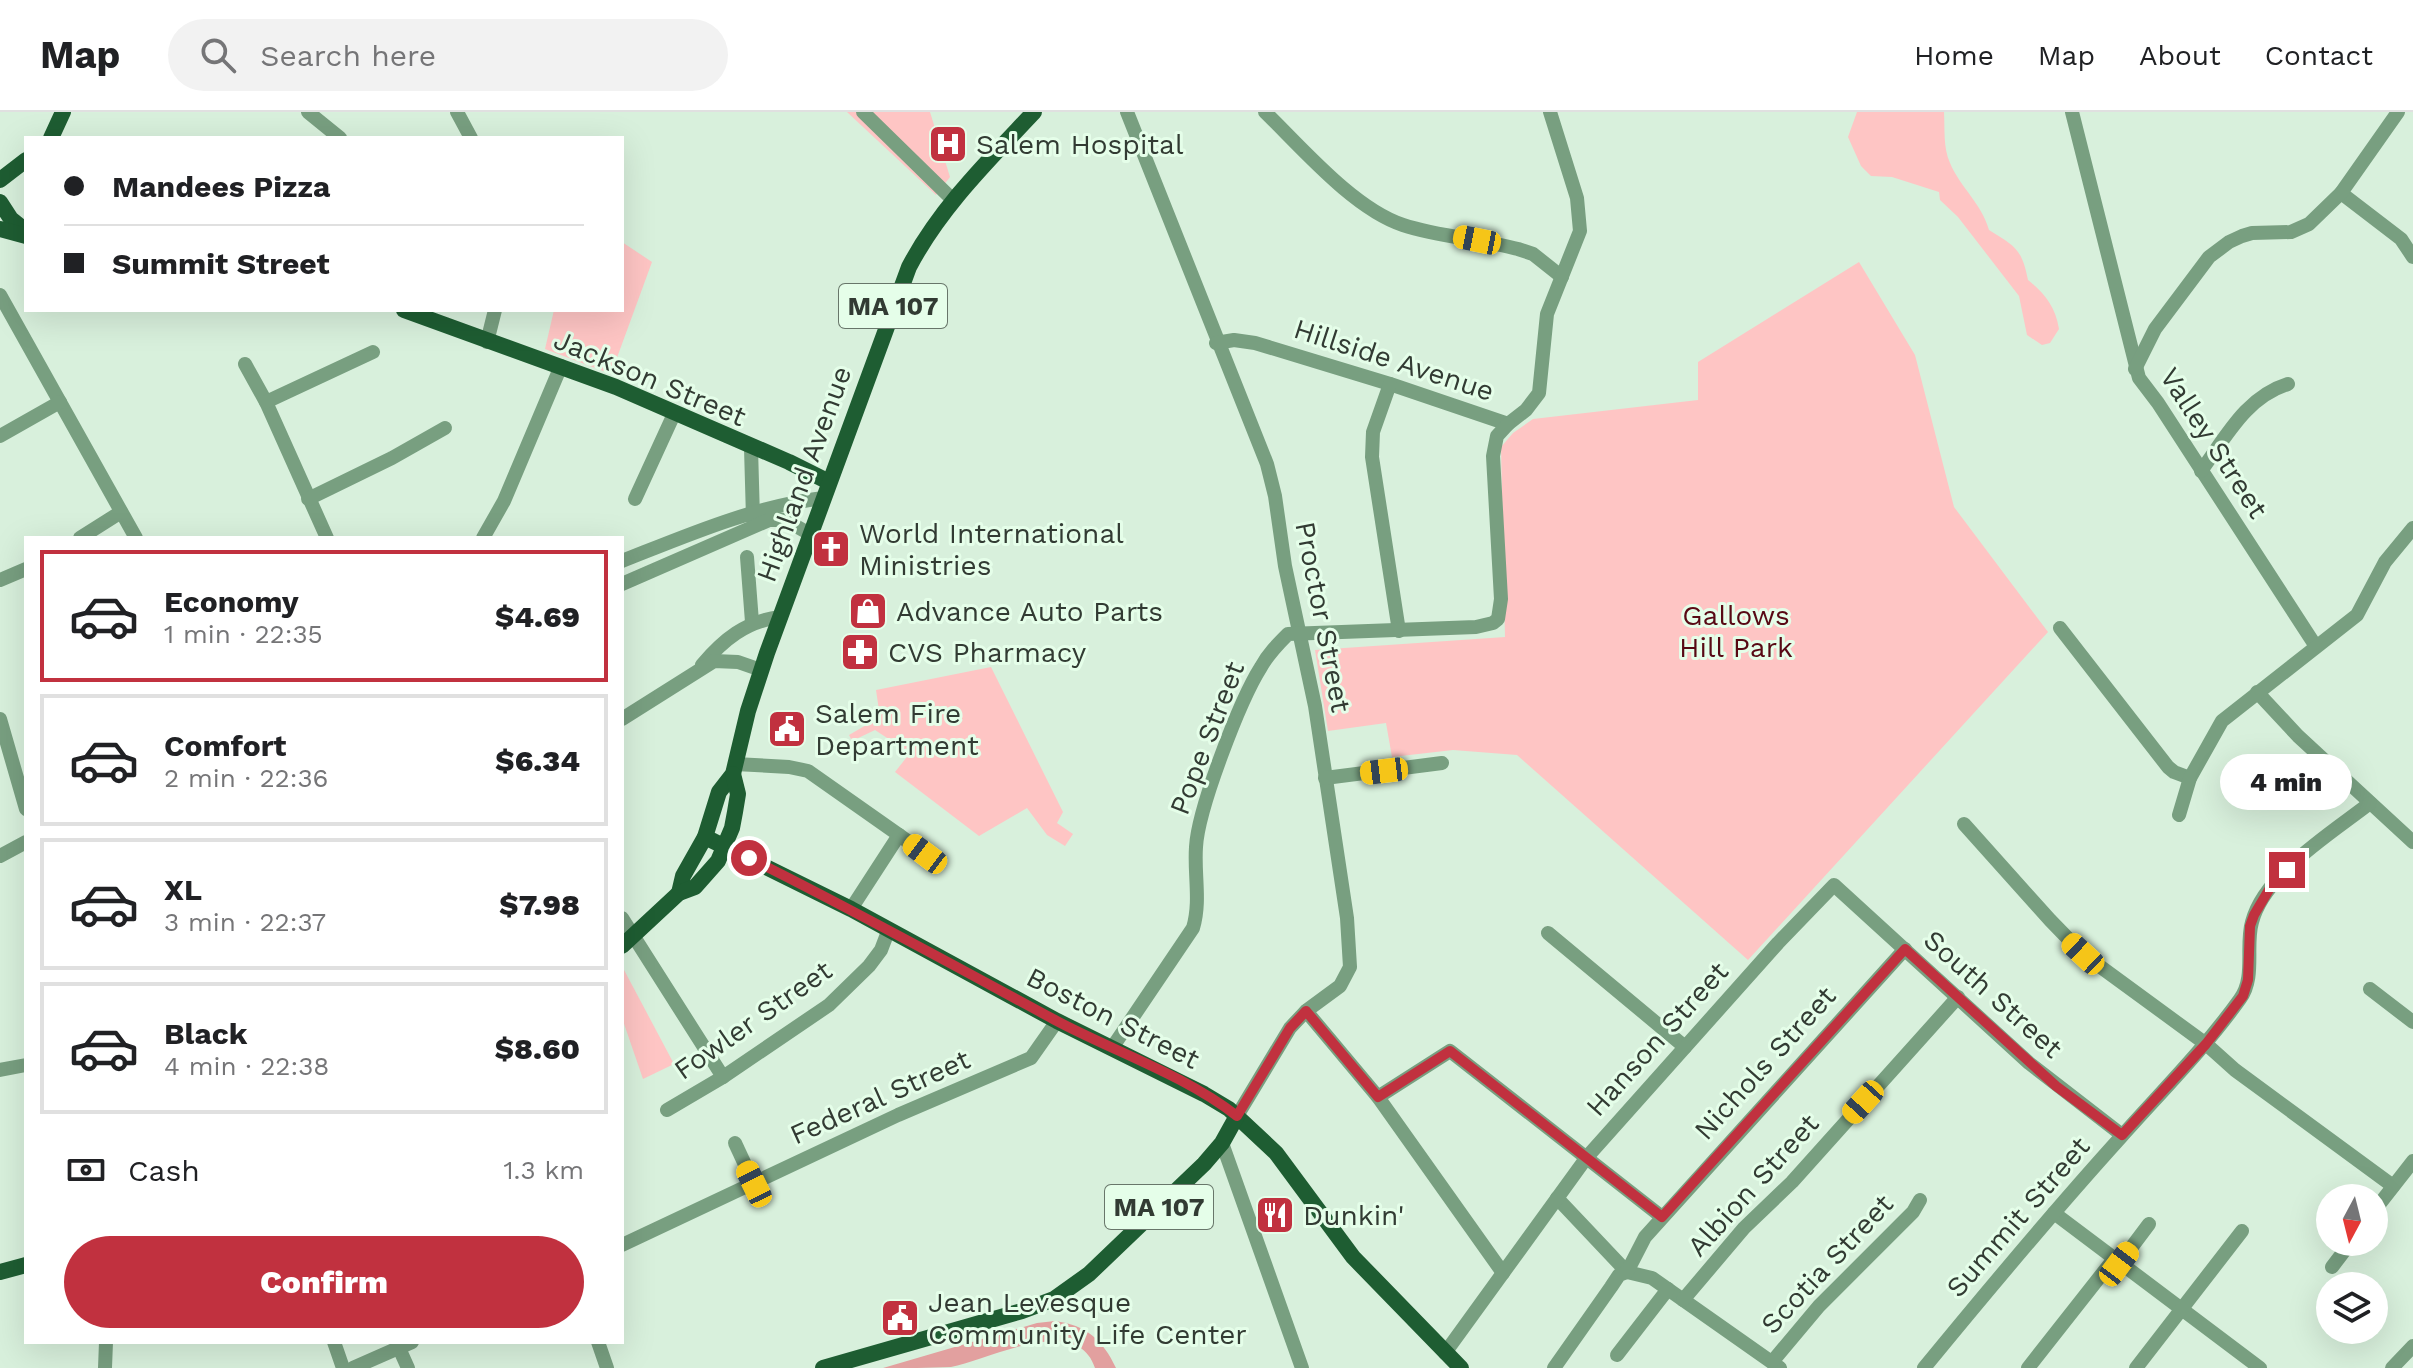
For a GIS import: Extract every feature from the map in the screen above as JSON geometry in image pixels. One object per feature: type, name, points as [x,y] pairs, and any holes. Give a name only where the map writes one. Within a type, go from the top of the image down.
[{"type":"main road","points":[[52,136],[63,112]]},
{"type":"main road","name":"Highland Avenue","points":[[780,617],[909,267],[953,200],[1034,112]]},
{"type":"main road","points":[[0,180],[24,162]]},
{"type":"main road","points":[[0,202],[24,232]]},
{"type":"main road","points":[[1,230],[24,234]]},
{"type":"main road","name":"Jackson Street","points":[[409,312],[616,387],[789,462],[826,490]]},
{"type":"main road","name":"MA 107","points":[[705,837],[719,792],[734,769],[748,711],[780,617]]},
{"type":"main road","name":"MA 107","points":[[726,846],[738,794],[734,769]]},
{"type":"main road","points":[[679,893],[683,876],[705,837]]},
{"type":"main road","name":"Boston Street","points":[[705,837],[851,909],[1057,1021],[1204,1094],[1237,1116],[1276,1153],[1353,1257],[1461,1368]]},
{"type":"main road","points":[[628,941],[679,893],[695,887],[709,873],[726,846]]},
{"type":"main road","name":"MA 107","points":[[823,1368],[1054,1299],[1089,1274],[1204,1164],[1222,1143],[1237,1116]]},
{"type":"main road","points":[[0,1272],[24,1266]]},
{"type":"street","points":[[308,112],[338,136]]},
{"type":"street","points":[[457,112],[470,136]]},
{"type":"street","points":[[863,112],[953,200]]},
{"type":"street","name":"Proctor Street","points":[[1127,112],[1216,343],[1267,464],[1309,672],[1347,918],[1350,967],[1340,986],[1306,1011],[1290,1028],[1237,1116]]},
{"type":"street","points":[[1265,112],[1375,213],[1418,229],[1533,254],[1562,277]]},
{"type":"street","name":"Hillside Avenue","points":[[1216,343],[1234,340],[1255,343],[1508,424],[1526,410],[1539,393],[1545,324],[1578,242],[1581,217],[1550,112]]},
{"type":"street","name":"Valley Street","points":[[2072,112],[2139,378],[2315,645]]},
{"type":"street","points":[[2135,369],[2155,329],[2209,257],[2229,242],[2252,233],[2300,230],[2317,218],[2341,193],[2393,114]]},
{"type":"street","points":[[2341,193],[2401,239],[2413,257]]},
{"type":"street","points":[[0,295],[135,536]]},
{"type":"street","points":[[487,342],[494,312]]},
{"type":"street","points":[[266,402],[373,352]]},
{"type":"street","points":[[245,364],[266,402],[326,536]]},
{"type":"street","points":[[484,536],[504,501],[561,366]]},
{"type":"street","points":[[1390,384],[1373,432],[1372,457],[1399,631]]},
{"type":"street","points":[[2201,471],[2252,403],[2288,384]]},
{"type":"street","points":[[0,436],[60,402]]},
{"type":"street","points":[[635,499],[674,414]]},
{"type":"street","points":[[1299,633],[1476,627],[1497,620],[1501,599],[1493,456],[1497,436],[1508,424]]},
{"type":"street","points":[[308,499],[445,428]]},
{"type":"street","points":[[751,448],[753,519]]},
{"type":"street","points":[[624,583],[788,502],[826,490]]},
{"type":"street","points":[[83,536],[121,512]]},
{"type":"street","points":[[624,560],[753,519],[779,518],[810,534]]},
{"type":"street","points":[[2179,815],[2190,778],[2222,721],[2363,608],[2385,562],[2413,528]]},
{"type":"street","points":[[747,557],[752,622]]},
{"type":"street","points":[[0,580],[24,570]]},
{"type":"street","points":[[696,671],[721,643],[752,622],[780,617]]},
{"type":"street","points":[[2060,628],[2168,767],[2190,778]]},
{"type":"street","name":"Pope Street","points":[[1112,1048],[1193,928],[1197,906],[1197,838],[1225,750],[1262,664],[1288,634],[1299,633]]},
{"type":"street","points":[[624,718],[714,661],[729,660],[761,670]]},
{"type":"street","points":[[2257,692],[2298,736],[2413,842]]},
{"type":"street","points":[[0,719],[24,802]]},
{"type":"street","points":[[1325,778],[1442,763]]},
{"type":"street","points":[[734,769],[789,767],[808,771],[925,854]]},
{"type":"street","name":"Summit Street","points":[[1924,1368],[2054,1213],[2206,1044],[2246,988],[2250,926],[2270,888],[2301,858],[2370,803]]},
{"type":"street","points":[[1964,824],[2083,954],[2393,1186]]},
{"type":"street","points":[[851,909],[899,835]]},
{"type":"street","points":[[0,856],[24,843]]},
{"type":"street","name":"South Street","points":[[1834,885],[2056,1086],[2122,1135]]},
{"type":"street","name":"Hanson Street","points":[[1445,1353],[1587,1157],[1834,885]]},
{"type":"street","name":"Fowler Street","points":[[667,1110],[723,1077],[829,1005],[869,966],[881,950],[889,929]]},
{"type":"street","points":[[1548,933],[1685,1047]]},
{"type":"street","points":[[628,941],[723,1077]]},
{"type":"street","name":"Nichols Street","points":[[1554,1368],[1619,1275],[1627,1272],[1637,1248],[1662,1217],[1905,949]]},
{"type":"street","points":[[2370,989],[2413,1022]]},
{"type":"street","name":"Albion Street","points":[[1683,1300],[1744,1228],[1792,1182],[1958,997]]},
{"type":"street","points":[[1306,1011],[1378,1097],[1503,1273]]},
{"type":"street","name":"Federal Street","points":[[624,1244],[898,1115],[1031,1058],[1057,1021]]},
{"type":"street","points":[[1378,1097],[1450,1051],[1662,1217]]},
{"type":"street","points":[[0,1070],[24,1065]]},
{"type":"street","points":[[735,1143],[754,1184]]},
{"type":"street","points":[[1222,1143],[1302,1368]]},
{"type":"street","points":[[2388,1193],[2413,1161]]},
{"type":"street","points":[[1557,1198],[1627,1272],[1652,1278],[1776,1365]]},
{"type":"street","name":"Scotia Street","points":[[1776,1365],[1819,1306],[1913,1212],[1920,1200]]},
{"type":"street","points":[[2054,1213],[2260,1367]]},
{"type":"street","points":[[2034,1366],[2149,1224]]},
{"type":"street","points":[[2136,1368],[2242,1231]]},
{"type":"street","points":[[2332,1267],[2340,1256]]},
{"type":"street","points":[[1617,1355],[1668,1289]]},
{"type":"street","points":[[105,1368],[106,1344]]},
{"type":"street","points":[[335,1344],[343,1368]]},
{"type":"street","points":[[599,1344],[607,1368]]},
{"type":"street","points":[[353,1368],[405,1345],[408,1368]]},
{"type":"street","points":[[2393,1367],[2413,1346]]},
{"type":"green space","points":[[847,112],[930,112],[950,177],[936,195]]},
{"type":"green space","points":[[1857,112],[1944,112],[1946,151],[1954,172],[1981,212],[1989,230],[2016,249],[2028,280],[2052,307],[2059,329],[2050,343],[2042,345],[2027,335],[2019,296],[1958,217],[1940,200],[1939,192],[1892,177],[1871,176],[1861,166],[1848,137]]},
{"type":"green space","points":[[624,243],[652,262],[611,374],[545,349],[554,312],[624,312]]},
{"type":"green space","name":"Gallows Hill Park","points":[[1859,262],[1915,355],[1954,507],[2048,632],[1748,960],[1517,755],[1453,750],[1392,757],[1386,723],[1328,731],[1315,650],[1505,637],[1501,447],[1513,433],[1533,419],[1698,400],[1698,362]]},
{"type":"green space","points":[[991,667],[1063,812],[1057,823],[1073,834],[1065,846],[1047,835],[1027,808],[979,836],[895,772],[910,753],[875,730],[852,741],[849,735],[880,717],[876,690]]},
{"type":"green space","points":[[624,970],[674,1064],[643,1079],[624,1024]]},
{"type":"shaded area","points":[[1055,1321],[1076,1326],[1092,1336],[1105,1349],[1116,1368],[1095,1368],[1085,1352],[1070,1343],[1052,1341],[1009,1349],[951,1367],[883,1368],[1037,1323]]},
{"type":"place","name":"Salem Hospital","points":[[948,144]]},
{"type":"place","name":"World International Ministries","points":[[831,549]]},
{"type":"place","name":"Advance Auto Parts","points":[[868,611]]},
{"type":"place","name":"CVS Pharmacy","points":[[860,652]]},
{"type":"place","name":"Salem Fire Department","points":[[787,729]]},
{"type":"place","name":"Dunkin'","points":[[1275,1215]]},
{"type":"place","name":"Jean Levesque Community Life Center","points":[[900,1318]]},
{"type":"route","points":[[749,858],[907,938],[1057,1021],[1204,1094],[1237,1116],[1290,1028],[1306,1011],[1378,1097],[1450,1051],[1662,1217],[1905,949],[2029,1063],[2122,1135],[2206,1044],[2243,996],[2248,980],[2250,926],[2258,906],[2287,870]]}]
